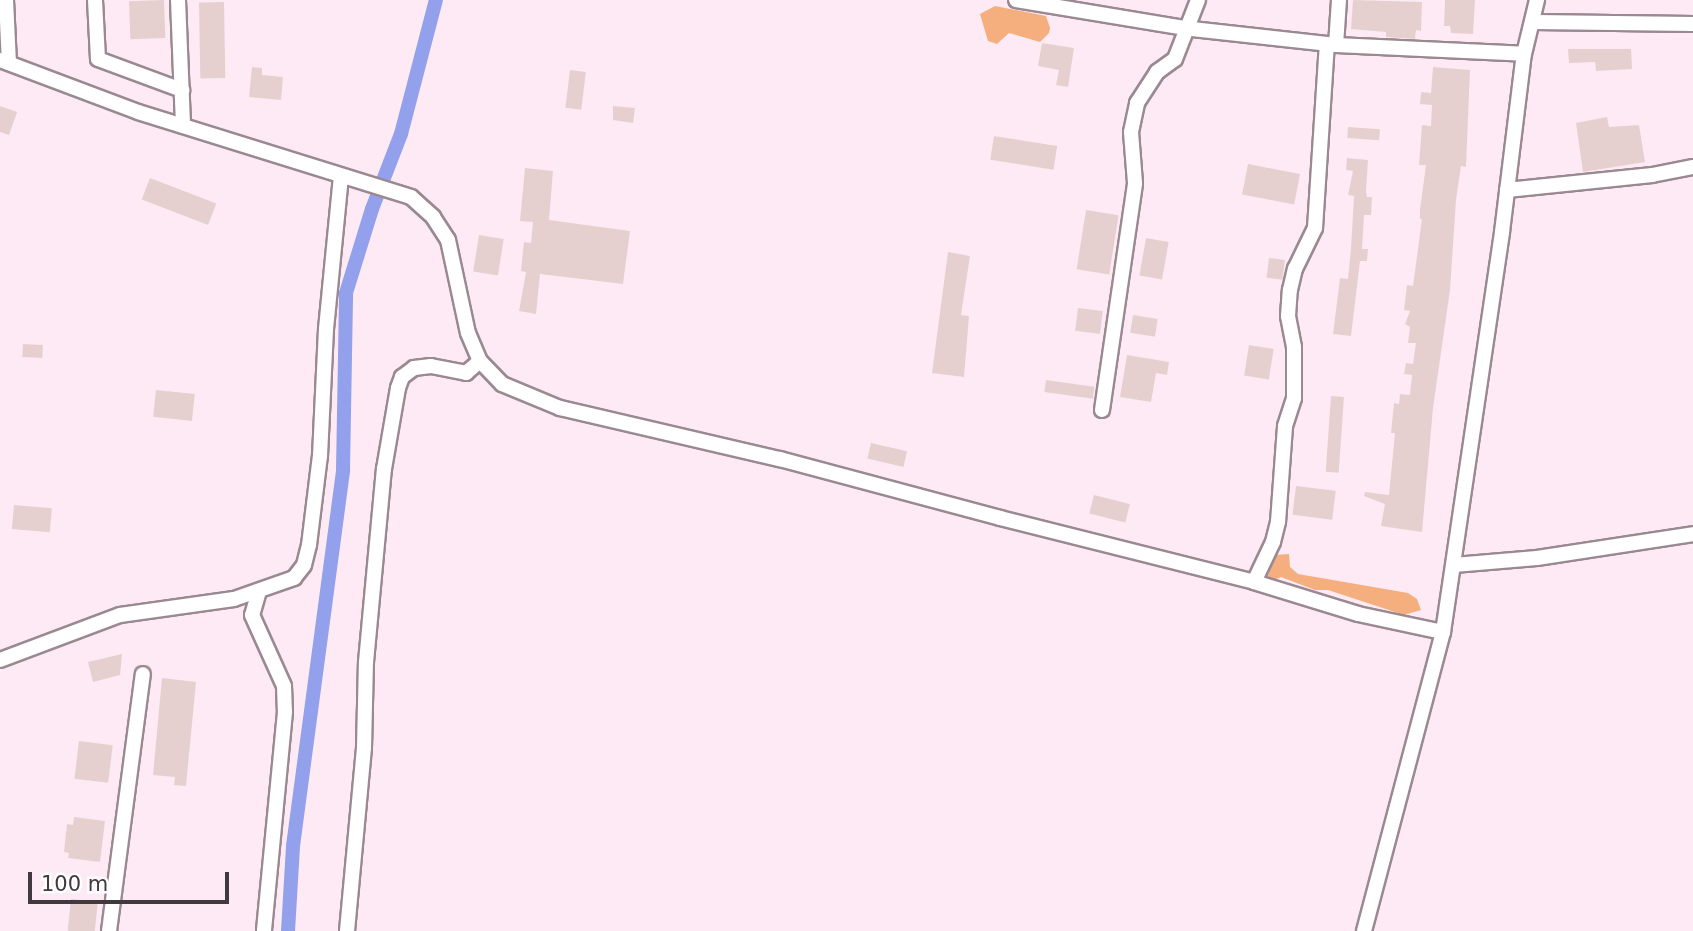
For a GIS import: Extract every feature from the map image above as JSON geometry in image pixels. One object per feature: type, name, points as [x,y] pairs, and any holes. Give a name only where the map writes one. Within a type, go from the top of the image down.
[{"type":"street","points":[[6,0],[5,62],[183,126],[411,197],[433,217],[448,240],[468,334],[480,361],[502,384],[560,408],[780,458],[1000,518],[1254,582],[1358,614],[1443,632]]},
{"type":"street","points":[[95,0],[99,59],[182,90]]},
{"type":"street","points":[[178,0],[183,126]]},
{"type":"street","points":[[1102,410],[1135,183],[1130,132],[1137,103],[1157,72],[1175,59],[1198,0]]},
{"type":"street","points":[[1254,582],[1273,542],[1278,522],[1285,426],[1294,398],[1294,347],[1288,316],[1290,290],[1295,269],[1315,228],[1331,44],[1339,0]]},
{"type":"street","points":[[1364,931],[1443,632],[1524,54],[1534,22],[1537,0]]},
{"type":"street","points":[[1022,1],[1187,29],[1331,44],[1524,54]]},
{"type":"street","points":[[1534,22],[1693,24]]},
{"type":"street","points":[[1507,190],[1651,175],[1693,167]]},
{"type":"street","points":[[0,660],[120,615],[210,604],[295,578],[304,565],[309,545],[320,456],[326,329],[346,178]]},
{"type":"street","points":[[347,931],[364,748],[366,662],[384,470],[398,388],[402,377],[414,368],[431,366],[466,373],[480,361]]},
{"type":"street","points":[[1454,565],[1537,558],[1693,534]]},
{"type":"street","points":[[259,591],[252,615],[284,686],[285,712],[264,931]]},
{"type":"street","points":[[110,931],[143,674]]},
{"type":"shaded area","points":[[995,6],[1046,16],[1049,33],[1040,42],[1009,33],[997,44],[988,41],[980,14]]},
{"type":"shaded area","points":[[1289,554],[1290,567],[1298,574],[1408,593],[1417,599],[1421,610],[1404,615],[1328,590],[1315,590],[1281,577],[1274,580],[1267,578],[1276,555]]},
{"type":"building","points":[[164,0],[165,38],[130,39],[129,1]]},
{"type":"building","points":[[1353,0],[1422,2],[1421,31],[1416,30],[1415,39],[1386,37],[1386,32],[1351,29]]},
{"type":"building","points":[[1445,0],[1475,0],[1473,34],[1451,33],[1450,26],[1444,26]]},
{"type":"building","points":[[199,2],[224,2],[225,78],[200,78]]},
{"type":"building","points":[[1042,43],[1074,48],[1068,87],[1056,85],[1059,70],[1038,66]]},
{"type":"building","points":[[1568,49],[1631,49],[1632,69],[1596,71],[1595,62],[1569,63]]},
{"type":"building","points":[[252,67],[262,68],[262,75],[283,77],[281,100],[249,97]]},
{"type":"building","points":[[1433,67],[1470,70],[1466,167],[1461,166],[1456,200],[1450,290],[1433,408],[1422,532],[1381,526],[1385,504],[1364,496],[1365,492],[1389,495],[1395,433],[1391,433],[1394,403],[1399,404],[1400,394],[1410,395],[1412,375],[1404,374],[1406,363],[1413,364],[1416,343],[1408,343],[1410,327],[1405,324],[1410,311],[1404,310],[1407,285],[1413,286],[1422,219],[1420,209],[1426,165],[1419,165],[1422,125],[1431,126],[1432,105],[1420,104],[1421,92],[1431,93]]},
{"type":"building","points":[[570,70],[586,72],[581,110],[565,108]]},
{"type":"building","points":[[0,106],[17,112],[9,135],[0,132]]},
{"type":"building","points":[[613,106],[635,108],[633,123],[613,120]]},
{"type":"building","points":[[1607,117],[1609,127],[1639,125],[1645,162],[1583,172],[1576,123]]},
{"type":"building","points":[[1348,127],[1380,129],[1379,140],[1347,138]]},
{"type":"building","points":[[994,136],[1057,146],[1053,170],[990,160]]},
{"type":"building","points":[[1347,158],[1368,160],[1366,191],[1367,197],[1372,197],[1371,215],[1364,215],[1362,249],[1368,249],[1367,261],[1360,261],[1351,336],[1333,334],[1340,278],[1348,279],[1351,248],[1354,196],[1348,195],[1353,171],[1346,170]]},
{"type":"building","points":[[1248,164],[1300,174],[1294,205],[1242,194]]},
{"type":"building","points":[[525,168],[553,171],[549,220],[630,231],[623,284],[540,274],[536,314],[519,311],[526,272],[521,271],[524,242],[531,243],[533,222],[520,221]]},
{"type":"building","points":[[150,178],[216,203],[208,225],[142,199]]},
{"type":"building","points":[[1086,210],[1119,215],[1109,274],[1077,269]]},
{"type":"building","points":[[479,235],[504,239],[498,275],[473,272]]},
{"type":"building","points":[[1146,238],[1169,242],[1162,279],[1139,275]]},
{"type":"building","points":[[948,252],[970,256],[961,315],[969,316],[964,377],[932,373]]},
{"type":"building","points":[[1269,258],[1285,260],[1282,280],[1267,278]]},
{"type":"building","points":[[1078,308],[1103,311],[1100,334],[1075,331]]},
{"type":"building","points":[[1133,315],[1158,319],[1155,337],[1130,333]]},
{"type":"building","points":[[23,344],[43,345],[42,358],[22,357]]},
{"type":"building","points":[[1249,345],[1274,349],[1269,380],[1244,376]]},
{"type":"building","points":[[1127,355],[1169,362],[1167,375],[1156,373],[1151,402],[1120,397]]},
{"type":"building","points":[[1046,380],[1095,387],[1093,399],[1044,392]]},
{"type":"building","points":[[156,390],[195,394],[192,421],[153,417]]},
{"type":"building","points":[[1331,396],[1344,397],[1339,473],[1326,472]]},
{"type":"building","points":[[871,443],[907,451],[903,467],[867,459]]},
{"type":"building","points":[[1296,486],[1336,491],[1332,520],[1292,515]]},
{"type":"building","points":[[1094,495],[1130,504],[1125,522],[1089,513]]},
{"type":"building","points":[[14,505],[52,508],[50,532],[12,529]]},
{"type":"building","points":[[122,654],[120,675],[93,682],[88,662]]},
{"type":"building","points":[[162,678],[196,682],[186,786],[174,785],[175,777],[153,775]]},
{"type":"building","points":[[79,741],[113,745],[108,783],[74,779]]},
{"type":"building","points":[[74,817],[105,821],[100,862],[68,858],[69,853],[64,852],[67,824],[73,825]]},
{"type":"building","points":[[71,899],[98,902],[95,931],[68,931]]},
{"type":"waterway","points":[[288,931],[293,846],[343,470],[346,293],[372,209],[401,134],[436,0]]}]
